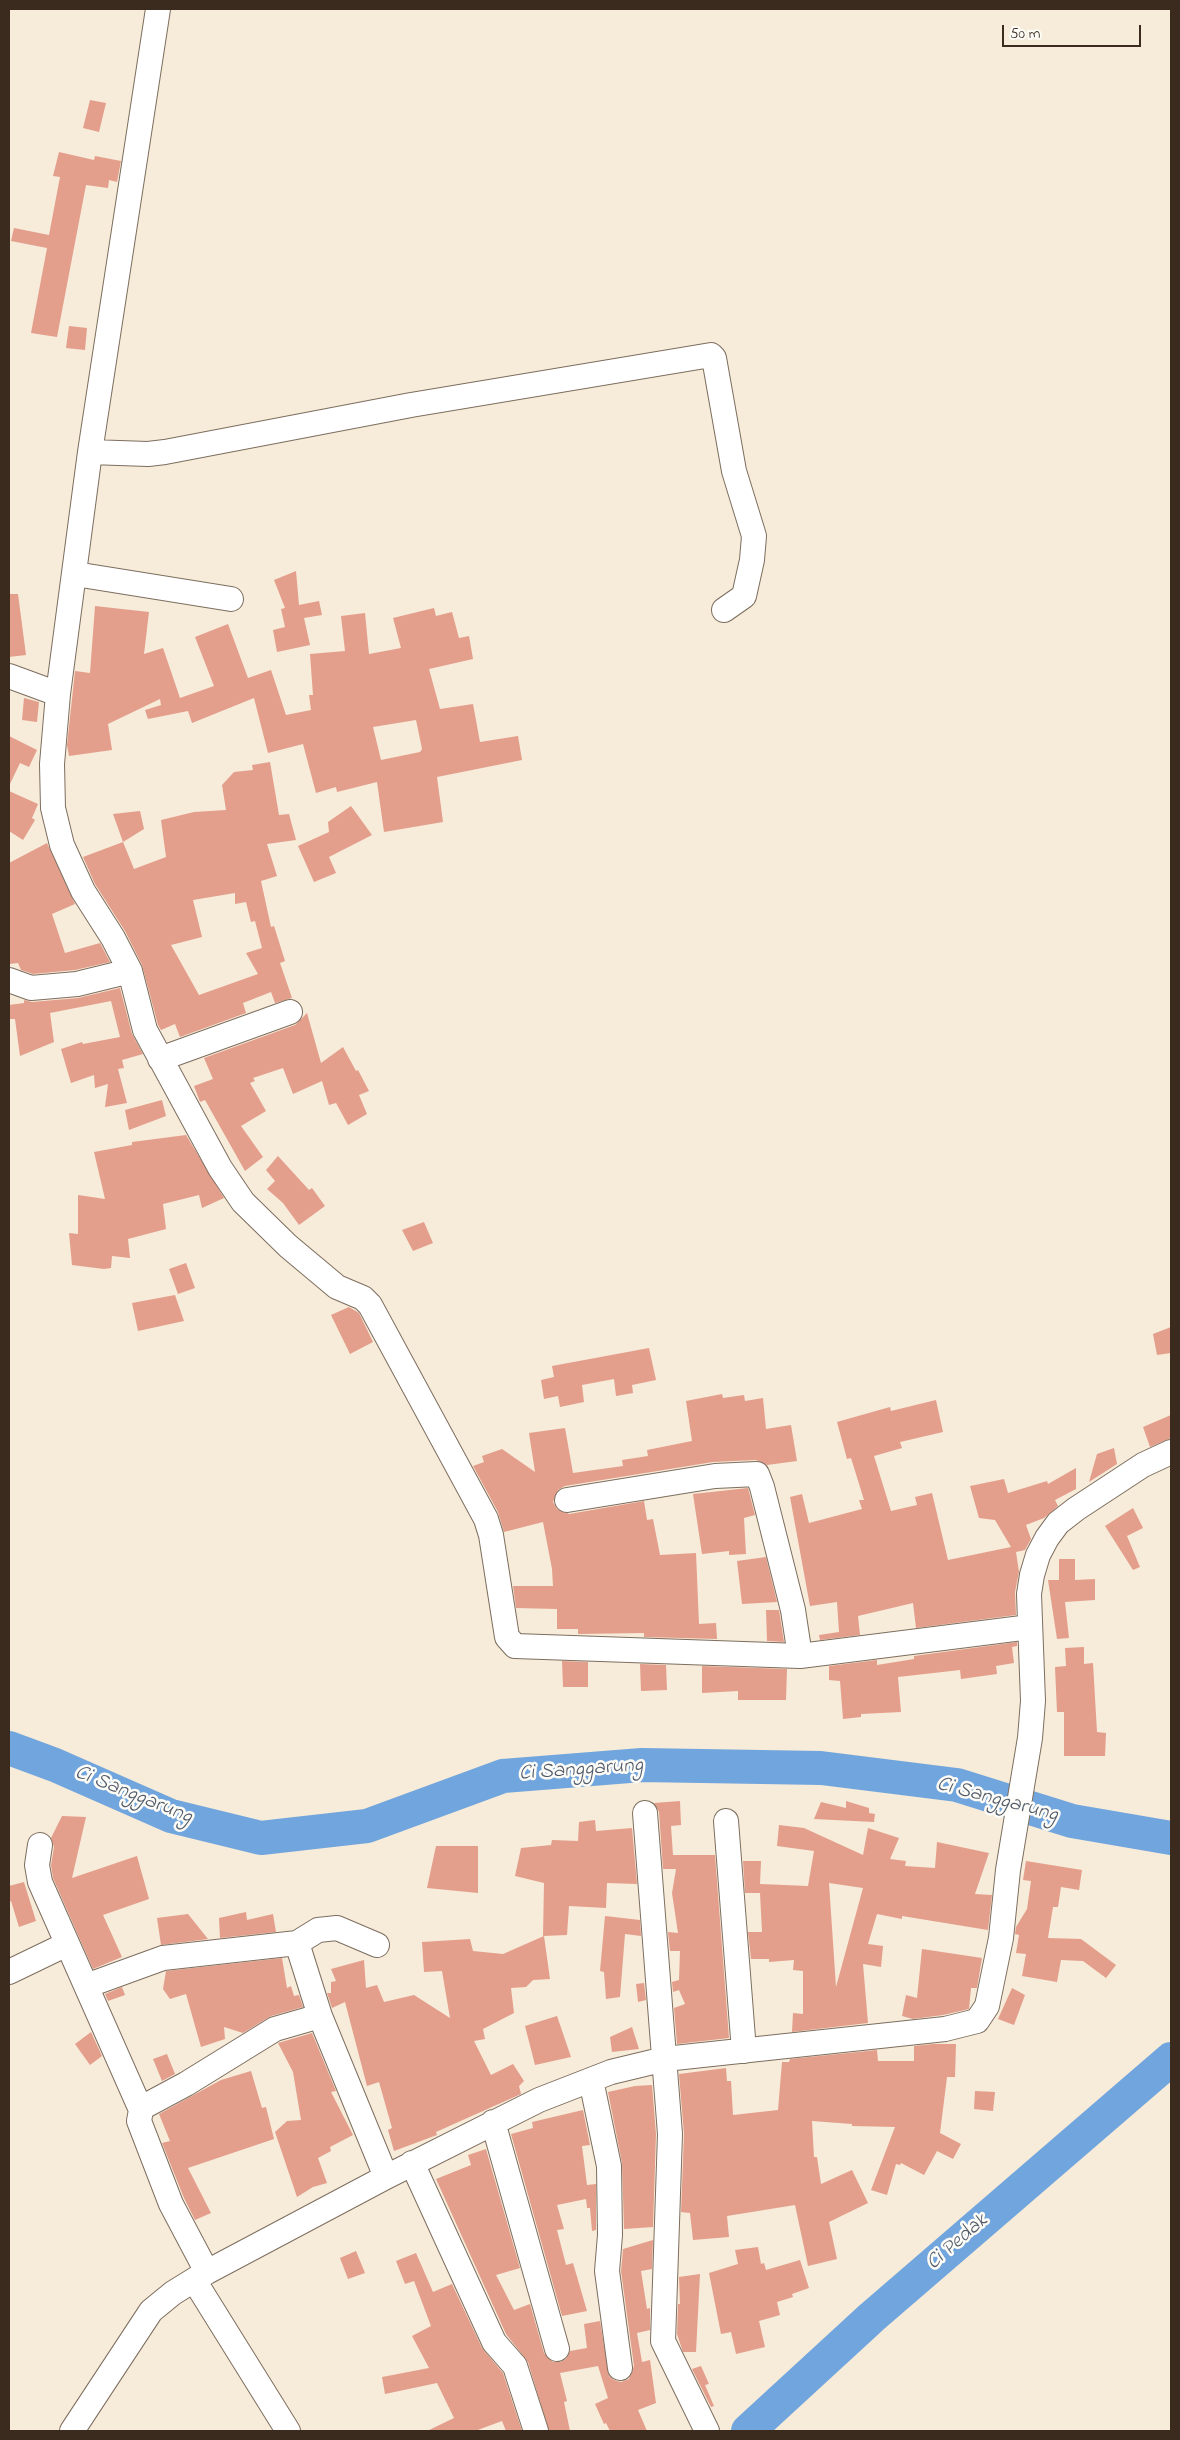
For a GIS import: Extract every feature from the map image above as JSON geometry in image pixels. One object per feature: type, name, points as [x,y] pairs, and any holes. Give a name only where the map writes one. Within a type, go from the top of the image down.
[{"type":"street","points":[[158,9],[90,452],[58,694],[52,782],[53,808],[62,844],[83,891],[113,938],[130,972],[145,1030],[160,1059],[220,1168],[243,1202],[288,1246],[336,1287],[363,1298],[370,1305],[486,1519],[491,1535],[507,1636],[510,1642],[520,1648],[800,1656],[1030,1627]]},
{"type":"street","points":[[90,452],[148,454],[165,452],[411,404],[711,355],[734,471],[754,536],[752,560],[744,596],[724,610]]},
{"type":"street","points":[[75,574],[231,599]]},
{"type":"street","points":[[9,676],[58,694]]},
{"type":"street","points":[[9,980],[31,988],[77,984],[130,972]]},
{"type":"street","points":[[160,1059],[290,1012]]},
{"type":"street","points":[[72,2431],[151,2311],[173,2293],[200,2276],[493,2122],[590,2080],[629,2067],[665,2060],[744,2050],[945,2029],[977,2021],[987,2006],[1001,1938],[1008,1870],[1030,1738],[1033,1701],[1029,1594],[1032,1575],[1047,1538],[1058,1523],[1103,1490],[1143,1465],[1171,1452]]},
{"type":"street","points":[[567,1500],[715,1476],[757,1474],[762,1487],[793,1610],[800,1656]]},
{"type":"street","points":[[644,1813],[670,2134],[663,2341],[707,2431]]},
{"type":"street","points":[[726,1821],[744,2050]]},
{"type":"street","points":[[40,1845],[37,1865],[40,1882],[141,2110],[139,2121],[200,2276],[288,2431]]},
{"type":"street","points":[[86,1986],[163,1958],[297,1943],[318,1930],[337,1928],[376,1944]]},
{"type":"street","points":[[297,1943],[320,2016],[386,2177]]},
{"type":"street","points":[[9,1972],[67,1944]]},
{"type":"street","points":[[141,2110],[275,2029],[320,2016]]},
{"type":"street","points":[[590,2080],[609,2166],[610,2235],[607,2271],[620,2368]]},
{"type":"street","points":[[493,2122],[558,2349]]},
{"type":"street","points":[[412,2163],[494,2342],[515,2366],[536,2431]]},
{"type":"building","points":[[90,100],[106,103],[99,132],[83,128]]},
{"type":"building","points":[[59,152],[94,160],[95,156],[121,161],[117,182],[109,180],[108,188],[86,185],[57,337],[31,333],[47,248],[11,241],[14,228],[49,235],[60,177],[53,176]]},
{"type":"building","points":[[69,326],[87,328],[85,350],[66,348]]},
{"type":"building","points":[[296,571],[299,605],[319,601],[322,615],[304,618],[310,645],[277,652],[273,630],[285,627],[281,609],[285,608],[274,580]]},
{"type":"building","points":[[9,594],[18,594],[26,655],[9,657]]},
{"type":"building","points":[[95,606],[149,612],[144,654],[163,648],[180,698],[214,686],[195,637],[228,624],[248,678],[271,670],[286,715],[311,710],[309,695],[313,695],[310,654],[345,651],[341,616],[365,613],[369,654],[401,648],[393,618],[434,608],[436,616],[452,612],[459,638],[469,636],[473,659],[429,669],[440,709],[473,704],[480,742],[518,736],[522,760],[437,777],[443,822],[384,832],[377,782],[337,792],[336,787],[316,793],[303,744],[268,753],[254,698],[192,723],[188,711],[148,719],[145,710],[161,705],[160,699],[108,724],[112,750],[69,756],[67,745],[75,671],[90,673]],"holes":[[[416,720],[422,749],[420,752],[381,760],[373,727]]]},
{"type":"building","points":[[24,698],[39,702],[37,722],[22,720]]},
{"type":"building","points":[[9,736],[37,750],[29,767],[20,763],[9,786]]},
{"type":"building","points":[[270,762],[279,815],[289,814],[296,840],[267,844],[277,876],[261,881],[271,927],[274,926],[285,961],[280,963],[292,998],[275,1003],[271,992],[243,1003],[246,1013],[180,1037],[175,1024],[161,1030],[158,1025],[142,965],[125,931],[95,884],[83,857],[123,842],[134,869],[166,857],[161,820],[194,812],[226,810],[222,785],[234,772],[253,770],[252,765]],"holes":[[[235,893],[235,904],[246,902],[251,922],[255,921],[262,948],[246,953],[258,974],[199,995],[171,945],[202,937],[193,900]]]},
{"type":"building","points":[[9,791],[38,804],[32,818],[35,820],[23,840],[9,831]]},
{"type":"building","points":[[351,806],[372,835],[329,857],[336,873],[314,882],[298,846],[329,832],[328,822]]},
{"type":"building","points":[[140,811],[144,829],[123,842],[113,814]]},
{"type":"building","points":[[47,843],[75,904],[52,914],[65,953],[100,943],[110,962],[75,970],[33,974],[21,970],[18,963],[9,964],[9,863]]},
{"type":"building","points":[[120,988],[132,1034],[143,1054],[122,1060],[124,1068],[118,1069],[127,1103],[105,1107],[108,1084],[95,1088],[94,1075],[71,1083],[61,1049],[82,1042],[83,1044],[120,1037],[111,1001],[50,1013],[54,1042],[20,1056],[15,1019],[9,1019],[9,1005],[24,1003],[24,1000],[32,1002],[78,998]]},
{"type":"building","points":[[307,1013],[321,1063],[343,1047],[356,1071],[358,1070],[369,1091],[359,1095],[367,1114],[348,1125],[336,1103],[329,1105],[322,1081],[293,1094],[283,1068],[253,1078],[255,1081],[250,1083],[266,1111],[241,1126],[263,1157],[245,1171],[205,1100],[200,1102],[194,1086],[213,1079],[204,1058],[295,1025]]},
{"type":"building","points":[[162,1100],[166,1116],[129,1130],[125,1110]]},
{"type":"building","points":[[186,1135],[224,1198],[202,1208],[199,1195],[163,1204],[166,1229],[128,1239],[130,1258],[112,1256],[111,1268],[104,1269],[72,1265],[69,1233],[78,1234],[78,1195],[105,1199],[94,1152],[132,1145],[132,1142]]},
{"type":"building","points":[[278,1156],[309,1190],[312,1188],[325,1206],[299,1225],[283,1203],[267,1189],[275,1181],[266,1170]]},
{"type":"building","points":[[424,1222],[433,1243],[413,1251],[402,1230]]},
{"type":"building","points":[[186,1263],[195,1288],[178,1294],[169,1269]]},
{"type":"building","points":[[175,1295],[184,1321],[138,1331],[132,1303]]},
{"type":"building","points":[[349,1307],[359,1313],[373,1342],[350,1354],[331,1315]]},
{"type":"building","points":[[1171,1327],[1171,1353],[1157,1355],[1153,1334]]},
{"type":"building","points":[[649,1348],[656,1380],[632,1385],[633,1393],[616,1396],[614,1379],[582,1385],[584,1402],[560,1407],[558,1396],[544,1399],[541,1380],[554,1377],[552,1366]]},
{"type":"building","points":[[722,1394],[723,1398],[744,1395],[745,1401],[763,1398],[766,1429],[791,1425],[797,1461],[767,1465],[756,1460],[713,1462],[565,1486],[558,1490],[553,1502],[557,1509],[569,1514],[644,1501],[647,1520],[653,1519],[660,1555],[696,1553],[699,1624],[716,1623],[717,1639],[644,1637],[644,1633],[578,1634],[578,1629],[557,1629],[557,1609],[516,1608],[513,1586],[553,1586],[552,1569],[543,1522],[504,1532],[498,1512],[473,1466],[484,1462],[482,1456],[502,1449],[535,1472],[529,1433],[565,1428],[573,1473],[623,1466],[622,1460],[648,1456],[647,1450],[692,1441],[686,1401]]},
{"type":"building","points":[[936,1400],[943,1432],[900,1442],[902,1448],[874,1456],[891,1511],[917,1505],[915,1497],[932,1493],[948,1560],[1011,1547],[995,1520],[979,1518],[970,1486],[1004,1479],[1008,1493],[1047,1481],[1048,1484],[1076,1468],[1076,1489],[1055,1500],[1058,1506],[1044,1518],[1026,1525],[1031,1539],[1025,1550],[1016,1552],[1019,1572],[1015,1592],[1016,1615],[916,1628],[913,1603],[858,1616],[860,1635],[820,1640],[819,1635],[839,1632],[837,1602],[810,1606],[790,1497],[802,1494],[809,1523],[862,1509],[859,1500],[864,1500],[851,1458],[847,1459],[837,1422],[890,1407],[891,1411]]},
{"type":"building","points":[[1171,1415],[1171,1438],[1150,1447],[1143,1427]]},
{"type":"building","points":[[1114,1448],[1117,1464],[1089,1482],[1097,1454]]},
{"type":"building","points":[[748,1488],[755,1515],[744,1518],[746,1554],[729,1555],[729,1551],[702,1554],[693,1494]]},
{"type":"building","points":[[1133,1508],[1143,1528],[1127,1536],[1140,1567],[1133,1570],[1105,1526]]},
{"type":"building","points":[[766,1557],[777,1602],[742,1604],[737,1561]]},
{"type":"building","points":[[1059,1559],[1075,1559],[1075,1580],[1095,1579],[1095,1600],[1065,1602],[1069,1638],[1057,1639],[1048,1580],[1059,1580]]},
{"type":"building","points":[[766,1610],[779,1610],[784,1642],[767,1641]]},
{"type":"building","points":[[1017,1642],[1017,1646],[1012,1647],[1014,1663],[996,1666],[997,1674],[961,1679],[960,1670],[898,1677],[901,1712],[861,1714],[861,1717],[843,1719],[840,1681],[829,1680],[829,1666],[877,1660],[877,1665],[914,1659],[914,1656]]},
{"type":"building","points":[[1084,1647],[1084,1664],[1093,1663],[1097,1732],[1106,1733],[1105,1756],[1064,1756],[1064,1712],[1057,1712],[1055,1667],[1066,1666],[1065,1648]]},
{"type":"building","points":[[562,1661],[588,1662],[588,1687],[563,1687]]},
{"type":"building","points":[[640,1664],[666,1665],[667,1690],[641,1691]]},
{"type":"building","points":[[702,1666],[787,1669],[786,1700],[738,1700],[738,1691],[702,1693]]},
{"type":"building","points":[[680,1801],[681,1825],[671,1826],[673,1855],[715,1855],[729,2038],[677,2044],[674,2008],[685,2004],[679,1990],[673,1992],[672,1982],[679,1980],[680,1951],[670,1951],[668,1932],[678,1933],[672,1893],[676,1869],[663,1869],[659,1812],[654,1803]]},
{"type":"building","points":[[846,1801],[869,1808],[869,1813],[875,1814],[874,1822],[814,1819],[821,1802],[846,1808]]},
{"type":"building","points":[[62,1816],[86,1817],[72,1878],[137,1856],[149,1899],[103,1915],[122,1957],[93,1969],[53,1878],[51,1865],[54,1847],[51,1838]]},
{"type":"building","points":[[595,1820],[596,1831],[632,1828],[637,1884],[607,1883],[606,1908],[569,1906],[567,1935],[543,1936],[544,1883],[515,1876],[521,1848],[551,1845],[552,1840],[578,1841],[579,1822]]},
{"type":"building","points":[[779,1825],[804,1828],[863,1855],[868,1828],[899,1838],[890,1859],[906,1861],[905,1866],[935,1868],[937,1842],[989,1853],[975,1894],[992,1895],[988,1930],[902,1916],[902,1919],[877,1914],[868,1944],[883,1946],[881,1967],[863,1964],[868,2023],[792,2032],[793,2013],[803,2014],[803,1971],[793,1970],[794,1960],[769,1962],[769,1959],[751,1959],[748,1932],[762,1932],[760,1893],[745,1893],[743,1861],[761,1861],[760,1884],[808,1886],[814,1851],[777,1846]],"holes":[[[829,1883],[863,1888],[836,1987]]]},
{"type":"building","points":[[436,1846],[478,1846],[478,1893],[427,1888]]},
{"type":"building","points":[[1026,1861],[1082,1870],[1079,1890],[1061,1887],[1058,1907],[1053,1907],[1048,1938],[1081,1939],[1116,1965],[1106,1978],[1083,1961],[1061,1960],[1057,1982],[1022,1976],[1026,1954],[1016,1953],[1019,1935],[1015,1934],[1016,1927],[1027,1909],[1031,1881],[1023,1880]]},
{"type":"building","points":[[24,1882],[36,1921],[19,1927],[11,1901],[9,1902],[9,1886]]},
{"type":"building","points":[[246,1912],[247,1920],[273,1914],[276,1932],[220,1938],[219,1918]]},
{"type":"building","points":[[188,1914],[208,1939],[161,1945],[157,1918]]},
{"type":"building","points":[[605,1916],[640,1920],[641,1936],[625,1934],[620,1997],[606,1999],[604,1972],[600,1971]]},
{"type":"building","points":[[544,1936],[550,1979],[533,1980],[526,1987],[511,1988],[514,2013],[483,2029],[485,2039],[474,2041],[491,2075],[513,2064],[524,2081],[519,2086],[521,2094],[436,2132],[437,2135],[394,2151],[388,2130],[392,2128],[379,2082],[367,2086],[345,2002],[332,2008],[327,1993],[331,1993],[331,1982],[336,1981],[331,1969],[364,1960],[366,1988],[377,1985],[384,2002],[414,1995],[450,2018],[442,1971],[424,1972],[422,1942],[470,1939],[473,1951],[503,1954]]},
{"type":"building","points":[[922,1949],[982,1958],[977,1988],[971,1988],[969,2009],[913,2019],[902,2016],[906,1995],[917,1998]]},
{"type":"building","points":[[282,1958],[287,1988],[291,1986],[294,1996],[299,1995],[303,2007],[271,2016],[243,2033],[224,2027],[225,2039],[201,2047],[186,1994],[170,1999],[163,1989],[166,1971]]},
{"type":"building","points":[[644,1983],[646,2000],[638,2002],[636,1984]]},
{"type":"building","points":[[122,1987],[125,1995],[108,2001],[105,1994]]},
{"type":"building","points":[[1012,1988],[1025,1995],[1014,2025],[998,2019]]},
{"type":"building","points":[[557,2016],[571,2057],[535,2065],[525,2026]]},
{"type":"building","points":[[632,2027],[639,2049],[612,2052],[610,2037]]},
{"type":"building","points":[[91,2032],[102,2056],[90,2065],[75,2044]]},
{"type":"building","points":[[312,2033],[336,2091],[331,2092],[353,2135],[330,2147],[331,2151],[318,2158],[327,2183],[313,2187],[297,2197],[275,2132],[287,2121],[301,2120],[293,2072],[278,2043]]},
{"type":"building","points":[[956,2044],[955,2077],[947,2077],[940,2133],[961,2144],[953,2159],[937,2151],[924,2175],[901,2163],[900,2165],[896,2164],[887,2195],[871,2190],[895,2127],[852,2126],[852,2124],[812,2121],[814,2157],[817,2157],[821,2184],[852,2170],[868,2203],[829,2222],[837,2259],[808,2266],[795,2205],[727,2216],[729,2237],[693,2240],[690,2213],[681,2212],[684,2134],[679,2074],[726,2068],[727,2081],[731,2081],[733,2115],[778,2110],[782,2062],[789,2062],[790,2059],[877,2050],[878,2061],[914,2061],[914,2046]]},
{"type":"building","points":[[167,2054],[175,2074],[162,2081],[153,2059]]},
{"type":"building","points":[[251,2071],[262,2108],[266,2107],[274,2139],[188,2168],[211,2213],[195,2220],[162,2143],[170,2141],[159,2114],[221,2080]]},
{"type":"building","points":[[652,2085],[656,2134],[653,2227],[624,2229],[622,2163],[608,2092],[635,2086]]},
{"type":"building","points":[[975,2091],[995,2092],[993,2111],[974,2109]]},
{"type":"building","points":[[583,2110],[590,2145],[582,2146],[587,2185],[596,2184],[596,2230],[592,2231],[590,2208],[587,2208],[586,2199],[557,2205],[564,2229],[557,2230],[566,2265],[573,2263],[587,2311],[562,2316],[511,2134],[533,2128],[532,2122]]},
{"type":"building","points":[[486,2149],[520,2268],[496,2275],[514,2310],[530,2304],[544,2353],[553,2362],[560,2362],[566,2359],[570,2351],[587,2348],[584,2324],[600,2321],[609,2376],[621,2382],[629,2379],[634,2366],[621,2271],[623,2249],[653,2240],[652,2269],[641,2271],[647,2309],[650,2308],[650,2330],[637,2333],[642,2362],[650,2360],[656,2403],[638,2410],[647,2431],[610,2431],[606,2423],[604,2424],[595,2404],[608,2398],[598,2366],[560,2373],[567,2401],[564,2402],[570,2431],[549,2431],[528,2362],[506,2334],[436,2179],[471,2165],[468,2155]]},
{"type":"building","points":[[758,2247],[761,2264],[764,2263],[766,2270],[800,2260],[809,2288],[792,2294],[793,2297],[777,2302],[780,2315],[759,2321],[765,2347],[736,2354],[731,2332],[721,2334],[709,2273],[738,2264],[735,2250]]},
{"type":"building","points":[[356,2251],[365,2273],[348,2279],[340,2258]]},
{"type":"building","points":[[416,2253],[433,2292],[452,2284],[482,2348],[503,2373],[522,2431],[506,2431],[502,2421],[475,2431],[427,2431],[454,2418],[437,2383],[385,2394],[382,2377],[429,2368],[412,2336],[431,2326],[414,2281],[405,2284],[396,2261]]},
{"type":"building","points":[[700,2274],[696,2352],[683,2352],[677,2334],[678,2304],[680,2304],[679,2277]]},
{"type":"building","points":[[701,2366],[709,2384],[705,2385],[714,2406],[711,2407],[692,2369]]},
{"type":"waterway","name":"Ci Sanggarung","points":[[9,1748],[55,1765],[171,1816],[261,1838],[367,1826],[503,1776],[642,1765],[821,1768],[957,1785],[1072,1821],[1171,1838]]},
{"type":"waterway","name":"Ci Pedak","points":[[748,2431],[872,2317],[1171,2059]]}]
